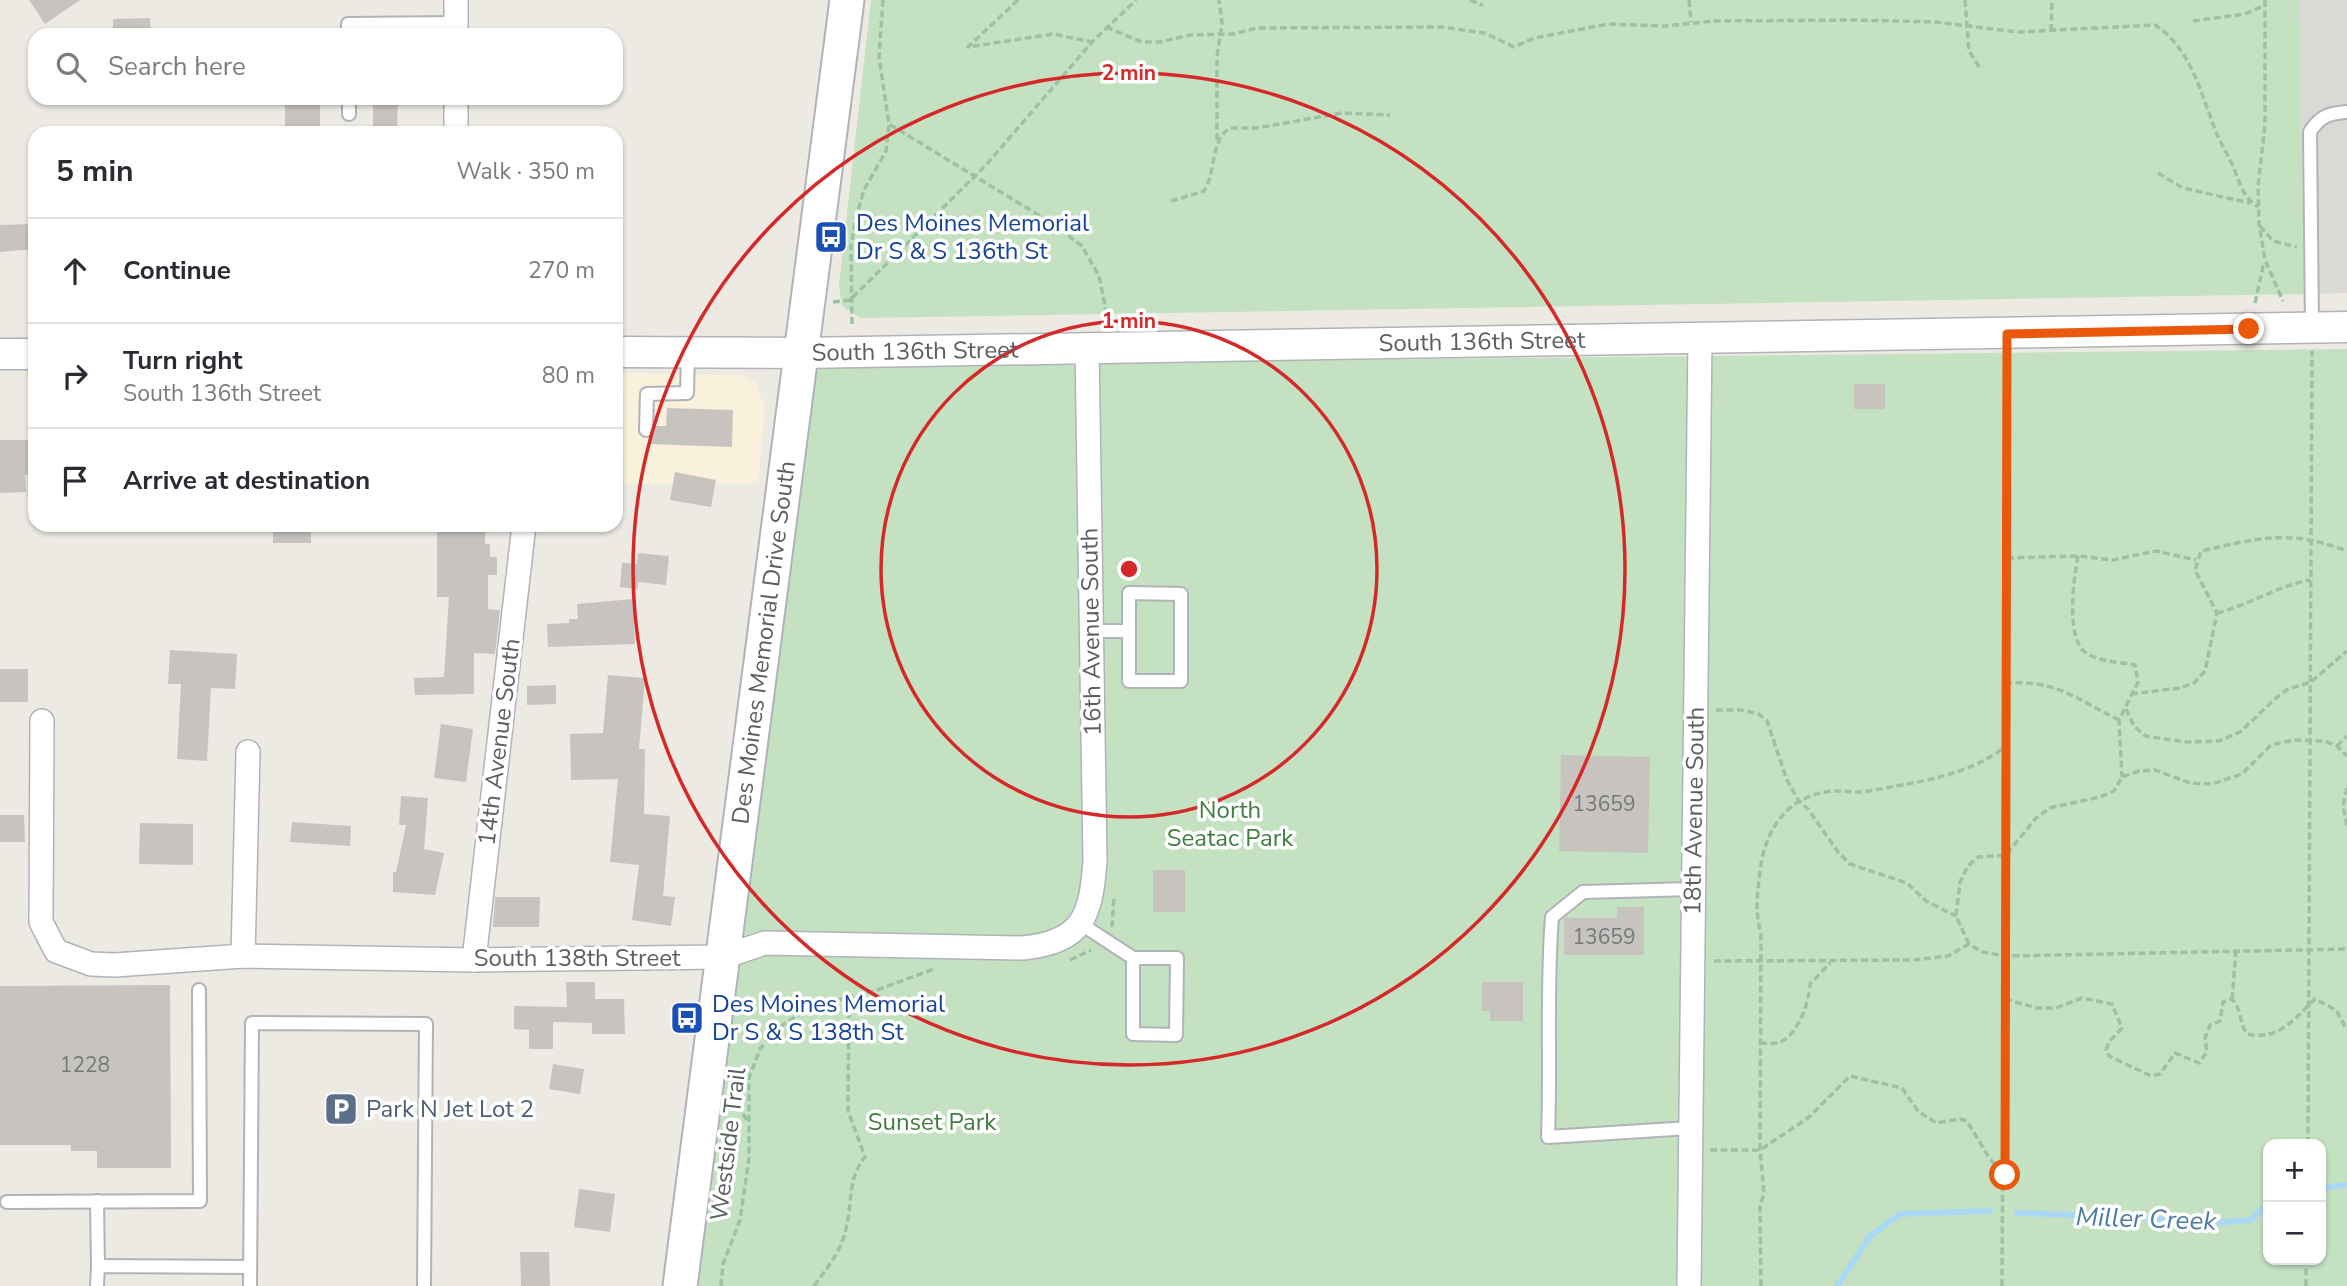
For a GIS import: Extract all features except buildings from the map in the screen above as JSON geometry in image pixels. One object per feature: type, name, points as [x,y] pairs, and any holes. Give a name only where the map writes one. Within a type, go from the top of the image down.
[{"type":"main road","name":"Des Moines Memorial Drive South","points":[[680,1286],[847,0]]},
{"type":"street","points":[[456,105],[456,126]]},
{"type":"street","name":"South 136th Street","points":[[623,352],[801,352],[2347,327]]},
{"type":"street","name":"18th Avenue South","points":[[1689,1286],[1700,337]]},
{"type":"street","name":"16th Avenue South","points":[[1084,920],[1094,861],[1091,631],[1099,347]]},
{"type":"street","points":[[0,354],[28,354]]},
{"type":"street","name":"14th Avenue South","points":[[474,960],[523,532]]},
{"type":"street","name":"South 138th Street","points":[[42,721],[41,922],[56,951],[91,964],[115,965],[243,957],[474,960],[723,957],[765,943],[1031,947],[1056,942],[1084,920]]},
{"type":"street","points":[[243,957],[248,752]]},
{"type":"lane","points":[[348,28],[348,24],[456,19]]},
{"type":"lane","points":[[349,105],[349,114]]},
{"type":"lane","points":[[2312,328],[2310,132],[2318,120],[2331,113],[2347,112]]},
{"type":"lane","points":[[646,430],[647,394],[687,393],[688,352]]},
{"type":"lane","points":[[1129,593],[1181,594],[1181,681],[1129,681],[1129,631],[1129,593]]},
{"type":"lane","points":[[1091,631],[1129,631]]},
{"type":"lane","points":[[1690,1139],[1548,1137],[1551,1047],[1548,968],[1552,916],[1583,892],[1692,889]]},
{"type":"lane","points":[[1084,920],[1104,941],[1133,958],[1177,958],[1177,1035],[1133,1034],[1133,958]]},
{"type":"lane","points":[[7,1202],[200,1201],[199,990]]},
{"type":"lane","points":[[250,1286],[252,1023],[426,1024],[424,1286]]},
{"type":"lane","points":[[97,1201],[97,1286]]},
{"type":"lane","points":[[98,1266],[250,1267]]},
{"type":"path","points":[[852,324],[850,300],[855,221],[864,190],[886,151],[889,124],[878,57],[883,0]]},
{"type":"path","points":[[1018,0],[968,47],[1054,34],[1092,42]]},
{"type":"path","points":[[827,303],[850,300],[1010,139],[1092,42],[1136,0]]},
{"type":"path","points":[[1171,201],[1204,191],[1213,173],[1217,142],[1217,57],[1222,36],[1219,0]]},
{"type":"path","points":[[1470,0],[1483,5]]},
{"type":"path","points":[[1689,0],[1691,22]]},
{"type":"path","points":[[1965,0],[1969,51],[1979,67]]},
{"type":"path","points":[[2051,31],[2052,0]]},
{"type":"path","points":[[2193,21],[2245,14],[2265,2]]},
{"type":"path","points":[[2265,2],[2264,125],[2259,224],[2264,260],[2283,300]]},
{"type":"path","points":[[1106,27],[1142,42],[1160,42],[1190,35],[1222,36],[1257,28],[1443,27],[1485,33],[1514,47],[1534,38],[1569,34],[1584,27],[1691,22],[1936,22],[2018,32],[2142,23],[2155,25],[2171,35],[2200,87],[2215,130],[2252,203]]},
{"type":"path","points":[[1217,142],[1230,128],[1257,128],[1342,113],[1390,115]]},
{"type":"path","points":[[889,124],[972,177],[1050,222],[1082,246],[1099,276],[1110,323],[1099,347]]},
{"type":"path","points":[[2158,173],[2183,188],[2252,203],[2258,207]]},
{"type":"path","points":[[2259,224],[2273,241],[2297,247],[2310,246]]},
{"type":"path","points":[[2255,303],[2264,260]]},
{"type":"path","points":[[2308,1139],[2312,328]]},
{"type":"path","points":[[2003,1286],[2007,334]]},
{"type":"path","points":[[2131,694],[2193,683],[2204,671],[2217,613],[2200,582],[2196,560],[2201,551],[2263,536],[2284,535],[2347,551]]},
{"type":"path","points":[[2007,558],[2078,556],[2112,560],[2156,551],[2196,560]]},
{"type":"path","points":[[2078,556],[2073,592],[2077,640],[2085,652],[2110,661],[2135,665],[2138,682],[2119,720],[2122,777],[2114,791],[2100,797],[2050,808],[2036,818],[2006,855],[1978,857],[1968,866],[1955,897],[1956,916],[1969,944],[1982,952],[2005,956],[2347,948]]},
{"type":"path","points":[[2217,613],[2235,609],[2290,584],[2311,580]]},
{"type":"path","points":[[2126,709],[2134,726],[2145,736],[2186,742],[2219,741],[2240,732],[2288,689],[2311,682],[2347,652]]},
{"type":"path","points":[[2005,683],[2035,682],[2054,686],[2119,720]]},
{"type":"path","points":[[1695,710],[1741,710],[1759,714],[1767,721],[1783,771],[1798,800],[1838,852],[1850,863],[1907,884],[1926,901],[1956,916]]},
{"type":"path","points":[[2337,746],[2347,736]]},
{"type":"path","points":[[2122,777],[2155,769],[2190,783],[2212,784],[2242,774],[2271,745],[2293,740],[2325,741],[2337,746],[2347,756]]},
{"type":"path","points":[[1761,1286],[1760,1207],[1764,1193],[1760,1150],[1761,936],[1755,904],[1762,853],[1772,829],[1798,800],[1823,792],[1867,792],[1947,777],[1983,762],[2005,747]]},
{"type":"path","points":[[2347,788],[2343,806],[2347,826]]},
{"type":"path","points":[[1066,962],[1104,941],[1114,921],[1114,894]]},
{"type":"path","points":[[1691,961],[1913,960],[1948,956],[1969,944]]},
{"type":"path","points":[[2236,950],[2232,999],[2237,1004],[2239,1022],[2246,1034],[2261,1037],[2293,1023],[2315,999],[2336,1010],[2345,1021],[2347,1030]]},
{"type":"path","points":[[1760,1043],[1777,1043],[1791,1034],[1810,995],[1810,984],[1830,962]]},
{"type":"path","name":"Westside Trail","points":[[721,1286],[723,1264],[740,1220],[749,1158],[749,1078],[760,1049],[775,1030],[796,1014],[945,967]]},
{"type":"path","points":[[814,1286],[840,1250],[852,1199],[853,1172],[865,1157],[848,1111],[849,997]]},
{"type":"path","points":[[2005,999],[2037,1008],[2056,1008],[2082,998],[2112,1004],[2122,1028],[2109,1042],[2106,1051],[2109,1056],[2151,1076],[2160,1074],[2175,1053],[2199,1063],[2207,1052],[2205,1038],[2210,1025],[2220,1021],[2223,1002],[2232,999]]},
{"type":"path","points":[[1690,1139],[1760,1150],[1808,1118],[1850,1076],[1902,1088],[1918,1111],[1936,1123],[1960,1119],[1967,1121],[1990,1159],[2005,1175]]},
{"type":"path","points":[[2306,1265],[2306,1286]]},
{"type":"shaded area","points":[[2300,0],[2347,0],[2347,293],[2304,294]]},
{"type":"shaded area","points":[[623,373],[741,375],[755,382],[765,407],[758,483],[624,484]]},
{"type":"green space","points":[[871,0],[2300,0],[2304,294],[861,318],[842,306],[839,285]]},
{"type":"green space","name":"North Seatac Park","points":[[2347,349],[2347,1286],[694,1286],[809,366]]},
{"type":"waterway","name":"Miller Creek","points":[[2326,1187],[2347,1185]]},
{"type":"waterway","name":"Miller Creek","points":[[2017,1213],[2131,1217],[2205,1224],[2250,1220],[2263,1208]]},
{"type":"waterway","name":"Miller Creek","points":[[1837,1286],[1870,1236],[1900,1214],[1990,1211]]},
{"type":"place","name":"Des Moines Memorial Dr S & S 136th St","points":[[831,237]]},
{"type":"place","name":"Des Moines Memorial Dr S & S 138th St","points":[[687,1018]]},
{"type":"place","name":"Park N Jet Lot 2","points":[[341,1109]]},
{"type":"route","points":[[2005,1175],[2007,334],[2249,329]]},
{"type":"park label","name":"Sunset Park","points":[[932,1122]]}]
